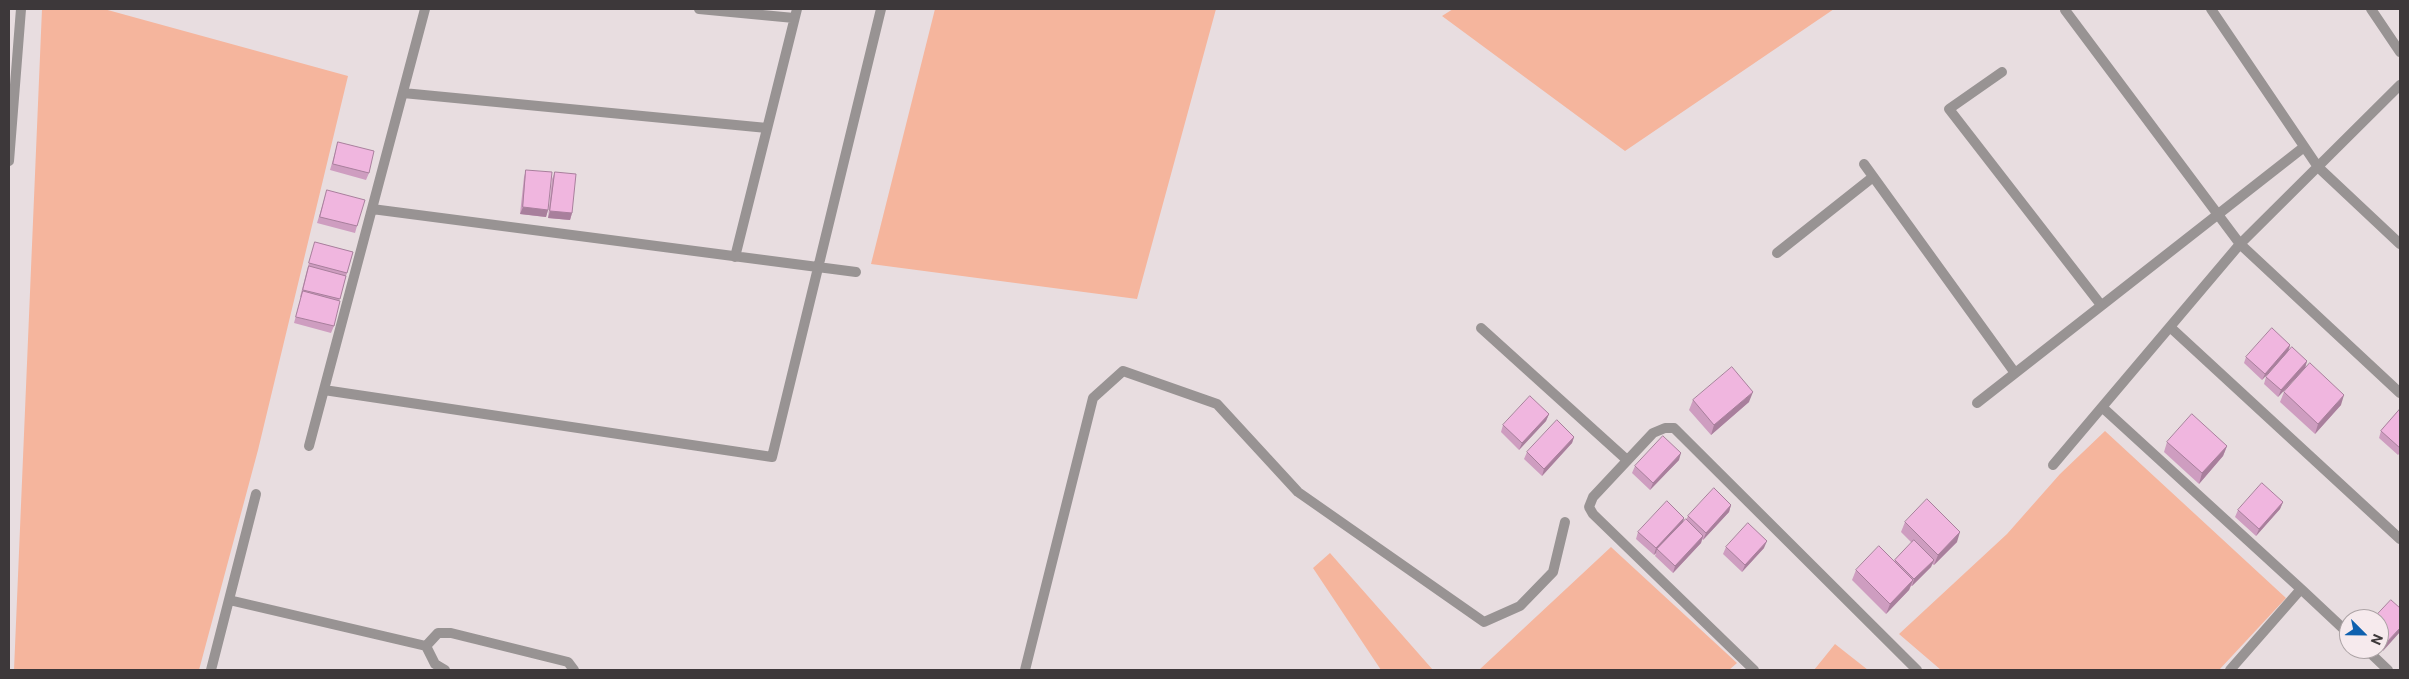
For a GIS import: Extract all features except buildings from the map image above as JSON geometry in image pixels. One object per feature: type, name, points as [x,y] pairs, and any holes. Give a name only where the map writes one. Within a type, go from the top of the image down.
[{"type":"street","points":[[9,161],[21,9]]},
{"type":"street","points":[[309,446],[425,9]]},
{"type":"street","points":[[699,9],[796,13],[735,256]]},
{"type":"street","points":[[324,390],[772,457],[882,9]]},
{"type":"street","points":[[2211,9],[2318,167],[2400,244]]},
{"type":"street","points":[[2371,9],[2400,52]]},
{"type":"street","points":[[2065,10],[2240,244],[2400,393]]},
{"type":"street","points":[[2002,72],[1948,109],[2101,306]]},
{"type":"street","points":[[2053,465],[2240,244],[2400,85]]},
{"type":"street","points":[[403,93],[767,128]]},
{"type":"street","points":[[1977,403],[2304,146]]},
{"type":"street","points":[[1864,164],[2015,372]]},
{"type":"street","points":[[1777,253],[1873,177]]},
{"type":"street","points":[[372,209],[856,272]]},
{"type":"street","points":[[2170,326],[2400,538]]},
{"type":"street","points":[[1481,328],[1627,460]]},
{"type":"street","points":[[1025,670],[1093,398],[1123,371],[1217,404],[1298,492],[1484,622],[1520,606],[1553,572],[1565,522]]},
{"type":"street","points":[[2102,407],[2339,624]]},
{"type":"street","points":[[1754,670],[1593,514],[1590,507],[1593,497],[1627,460],[1653,433],[1665,428],[1674,428],[1916,670]]},
{"type":"street","points":[[211,670],[256,494]]},
{"type":"street","points":[[2230,670],[2302,589]]},
{"type":"street","points":[[229,600],[426,646]]},
{"type":"street","points":[[426,646],[438,633],[451,633],[568,662],[574,670]]},
{"type":"street","points":[[426,646],[435,664],[445,670]]},
{"type":"street","points":[[2376,659],[2388,670]]},
{"type":"shaded area","points":[[42,9],[104,9],[348,76],[258,450],[199,670],[14,670]]},
{"type":"shaded area","points":[[935,9],[1216,9],[1137,299],[871,264]]},
{"type":"shaded area","points":[[1453,9],[1834,9],[1625,151],[1442,16]]},
{"type":"shaded area","points":[[2105,431],[2286,598],[2219,670],[1941,670],[1899,634],[2007,534],[2060,474]]},
{"type":"shaded area","points":[[1611,547],[1737,663],[1729,670],[1479,670]]},
{"type":"shaded area","points":[[1330,553],[1433,670],[1381,670],[1313,568]]},
{"type":"shaded area","points":[[1835,644],[1868,670],[1814,670]]}]
